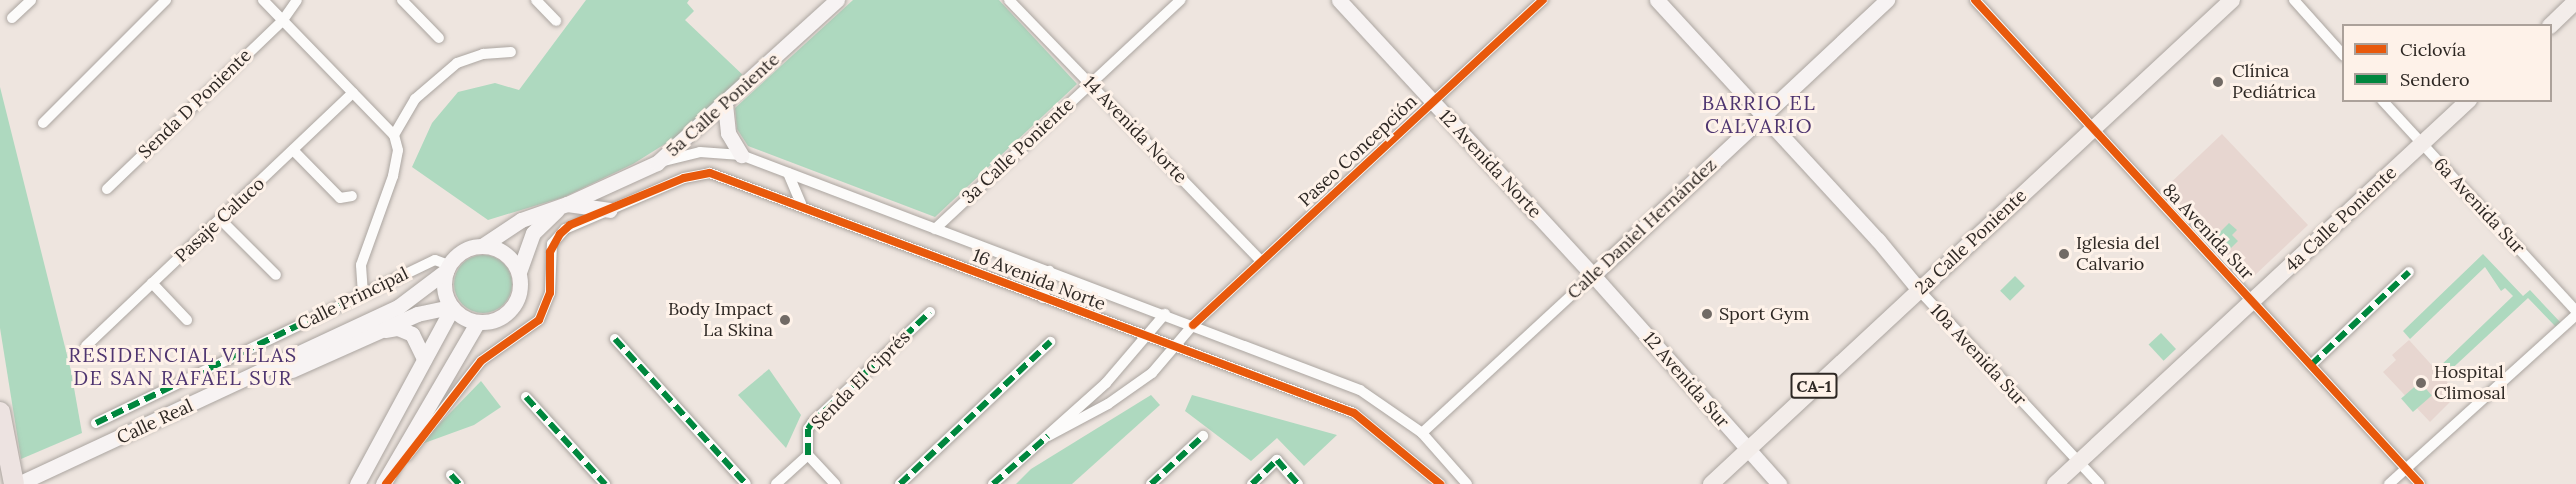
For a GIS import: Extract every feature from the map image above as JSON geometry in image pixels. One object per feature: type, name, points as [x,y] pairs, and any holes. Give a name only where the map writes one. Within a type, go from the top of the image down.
[{"type":"highway","points":[[0,412],[16,484]]},
{"type":"main road","name":"5a Calle Poniente","points":[[482,246],[520,220],[565,205],[657,163],[725,104],[837,0]]},
{"type":"main road","name":"12 Avenida Norte","points":[[1339,0],[1593,275]]},
{"type":"main road","name":"10a Avenida Sur","points":[[1657,0],[1919,290]]},
{"type":"main road","name":"Calle Daniel Hernández","points":[[1593,275],[1887,0]]},
{"type":"main road","name":"2a Calle Poniente","points":[[1710,484],[2232,0]]},
{"type":"main road","points":[[2552,24],[2576,1]]},
{"type":"main road","name":"4a Calle Poniente","points":[[2055,484],[2467,102]]},
{"type":"main road","points":[[725,104],[728,133],[741,155]]},
{"type":"main road","name":"5a Calle Poniente","points":[[519,272],[533,233],[565,205]]},
{"type":"main road","points":[[565,205],[610,210]]},
{"type":"main road","points":[[482,246],[504,253],[519,272],[520,290],[514,306],[495,321],[477,322],[451,308],[444,290],[448,268],[465,250],[482,246]]},
{"type":"main road","name":"Calle Real","points":[[16,484],[398,307],[448,268]]},
{"type":"main road","name":"12 Avenida Sur","points":[[1593,275],[1779,484]]},
{"type":"main road","points":[[357,484],[451,308]]},
{"type":"main road","name":"Calle Real","points":[[43,484],[379,330],[417,314],[451,308]]},
{"type":"main road","points":[[385,484],[477,322]]},
{"type":"main road","points":[[379,330],[398,328],[411,334],[424,358]]},
{"type":"street","points":[[12,18],[31,0]]},
{"type":"street","points":[[43,123],[166,0]]},
{"type":"street","points":[[263,0],[394,135],[398,150],[393,176],[362,265],[363,294]]},
{"type":"street","name":"Senda D Poniente","points":[[107,189],[283,20],[297,0]]},
{"type":"street","points":[[402,0],[439,38]]},
{"type":"street","points":[[536,0],[556,21]]},
{"type":"street","name":"14 Avenida Norte","points":[[1009,0],[1261,261]]},
{"type":"street","name":"3a Calle Poniente","points":[[935,229],[1181,0]]},
{"type":"street","name":"Paseo Concepción","points":[[1048,435],[1132,389],[1152,373],[1192,325],[1543,0]]},
{"type":"street","name":"8a Avenida Sur","points":[[1975,0],[2092,131],[2253,301],[2420,484]]},
{"type":"street","points":[[2294,0],[2342,55]]},
{"type":"street","points":[[394,135],[415,99],[457,63],[483,54],[511,52]]},
{"type":"street","name":"Pasaje Caluco","points":[[86,346],[353,93]]},
{"type":"street","name":"6a Avenida Sur","points":[[2384,102],[2576,313]]},
{"type":"street","points":[[293,150],[340,198],[352,196]]},
{"type":"street","name":"16 Avenida Norte","points":[[657,163],[700,152],[741,155],[1165,314],[1360,390],[1422,433],[1467,484]]},
{"type":"street","name":"16 Avenida Norte","points":[[385,484],[481,361],[526,333],[538,320],[550,293],[549,259],[556,239],[570,225],[684,178],[710,173],[801,204],[1145,337],[1354,413],[1440,484]]},
{"type":"street","points":[[788,173],[801,204]]},
{"type":"street","points":[[220,219],[276,275]]},
{"type":"street","name":"Calle Principal","points":[[96,423],[435,260],[448,268]]},
{"type":"street","points":[[1042,298],[1049,271]]},
{"type":"street","points":[[2311,365],[2409,272]]},
{"type":"street","name":"Calle Daniel Hernández","points":[[1422,433],[1593,275]]},
{"type":"street","points":[[152,283],[187,320]]},
{"type":"street","name":"10a Avenida Sur","points":[[1919,290],[2099,484]]},
{"type":"street","name":"Senda El Ciprés","points":[[808,455],[812,423],[930,312]]},
{"type":"street","points":[[2389,484],[2576,313]]},
{"type":"street","points":[[993,484],[1106,382],[1165,314]]},
{"type":"street","points":[[615,339],[746,484]]},
{"type":"street","points":[[900,484],[1050,342]]},
{"type":"street","points":[[526,397],[605,484]]},
{"type":"street","points":[[1152,484],[1203,436]]},
{"type":"street","points":[[776,484],[808,455],[835,484]]},
{"type":"street","points":[[1252,484],[1277,460],[1298,484]]},
{"type":"street","points":[[451,475],[459,484]]},
{"type":"shaded area","points":[[2222,134],[2308,225],[2254,276],[2246,275],[2164,189]]},
{"type":"shaded area","name":"Hospital Climosal","points":[[2409,340],[2458,394],[2430,422],[2383,372],[2396,360],[2392,355]]},
{"type":"green space","points":[[586,0],[689,0],[687,3],[694,11],[685,20],[745,77],[684,132],[633,164],[564,197],[488,220],[412,167],[432,123],[458,92],[495,83],[519,90]]},
{"type":"green space","points":[[853,0],[999,0],[1077,84],[935,217],[748,146],[737,129],[735,108]]},
{"type":"green space","points":[[0,87],[71,371],[82,433],[21,459],[0,328]]},
{"type":"green space","points":[[2229,223],[2237,230],[2232,235],[2238,241],[2228,251],[2215,237]]},
{"type":"green space","points":[[2483,254],[2523,296],[2530,290],[2561,323],[2556,327],[2528,298],[2444,376],[2437,369],[2513,296],[2505,288],[2501,291],[2485,267],[2410,339],[2403,331]]},
{"type":"green space","points":[[483,255],[499,260],[507,268],[512,284],[507,300],[499,308],[483,313],[467,308],[459,300],[454,284],[459,268],[467,260]]},
{"type":"green space","points":[[2015,276],[2025,286],[2010,301],[2000,291]]},
{"type":"green space","points":[[2161,333],[2176,349],[2164,361],[2149,345]]},
{"type":"green space","points":[[769,369],[801,415],[786,448],[738,395]]},
{"type":"green space","points":[[481,381],[501,407],[474,425],[419,445]]},
{"type":"green space","points":[[2420,382],[2432,396],[2413,412],[2401,398]]},
{"type":"green space","points":[[1151,395],[1160,405],[1072,484],[1016,484],[1031,469]]},
{"type":"green space","points":[[1192,395],[1337,435],[1304,466],[1277,438],[1251,461],[1185,411]]},
{"type":"marked path","points":[[2311,365],[2409,272]]},
{"type":"marked path","points":[[96,423],[363,294]]},
{"type":"marked path","points":[[808,455],[808,429],[812,423],[930,312]]},
{"type":"marked path","points":[[615,339],[746,484]]},
{"type":"marked path","points":[[900,484],[1050,342]]},
{"type":"marked path","points":[[526,397],[605,484]]},
{"type":"marked path","points":[[993,484],[1048,436]]},
{"type":"marked path","points":[[1151,484],[1203,436]]},
{"type":"marked path","points":[[1252,484],[1277,460],[1298,484]]},
{"type":"marked path","points":[[451,475],[459,484]]},
{"type":"cycle path","points":[[1193,325],[1543,0]]},
{"type":"cycle path","points":[[1975,0],[2420,484]]},
{"type":"cycle path","points":[[386,484],[481,361],[539,320],[550,293],[550,252],[560,234],[570,225],[684,178],[710,173],[1354,413],[1440,484]]},
{"type":"place","name":"Clínica Pediátrica","points":[[2218,82]]},
{"type":"place","name":"Iglesia del Calvario","points":[[2064,254]]},
{"type":"place","name":"Sport Gym","points":[[1707,314]]},
{"type":"place","name":"Body Impact La Skina","points":[[785,320]]},
{"type":"place","name":"Hospital Climosal","points":[[2421,383]]},
{"type":"district","name":"BARRIO EL CALVARIO","points":[[1759,114]]},
{"type":"district","name":"RESIDENCIAL VILLAS DE SAN RAFAEL SUR","points":[[183,366]]}]
